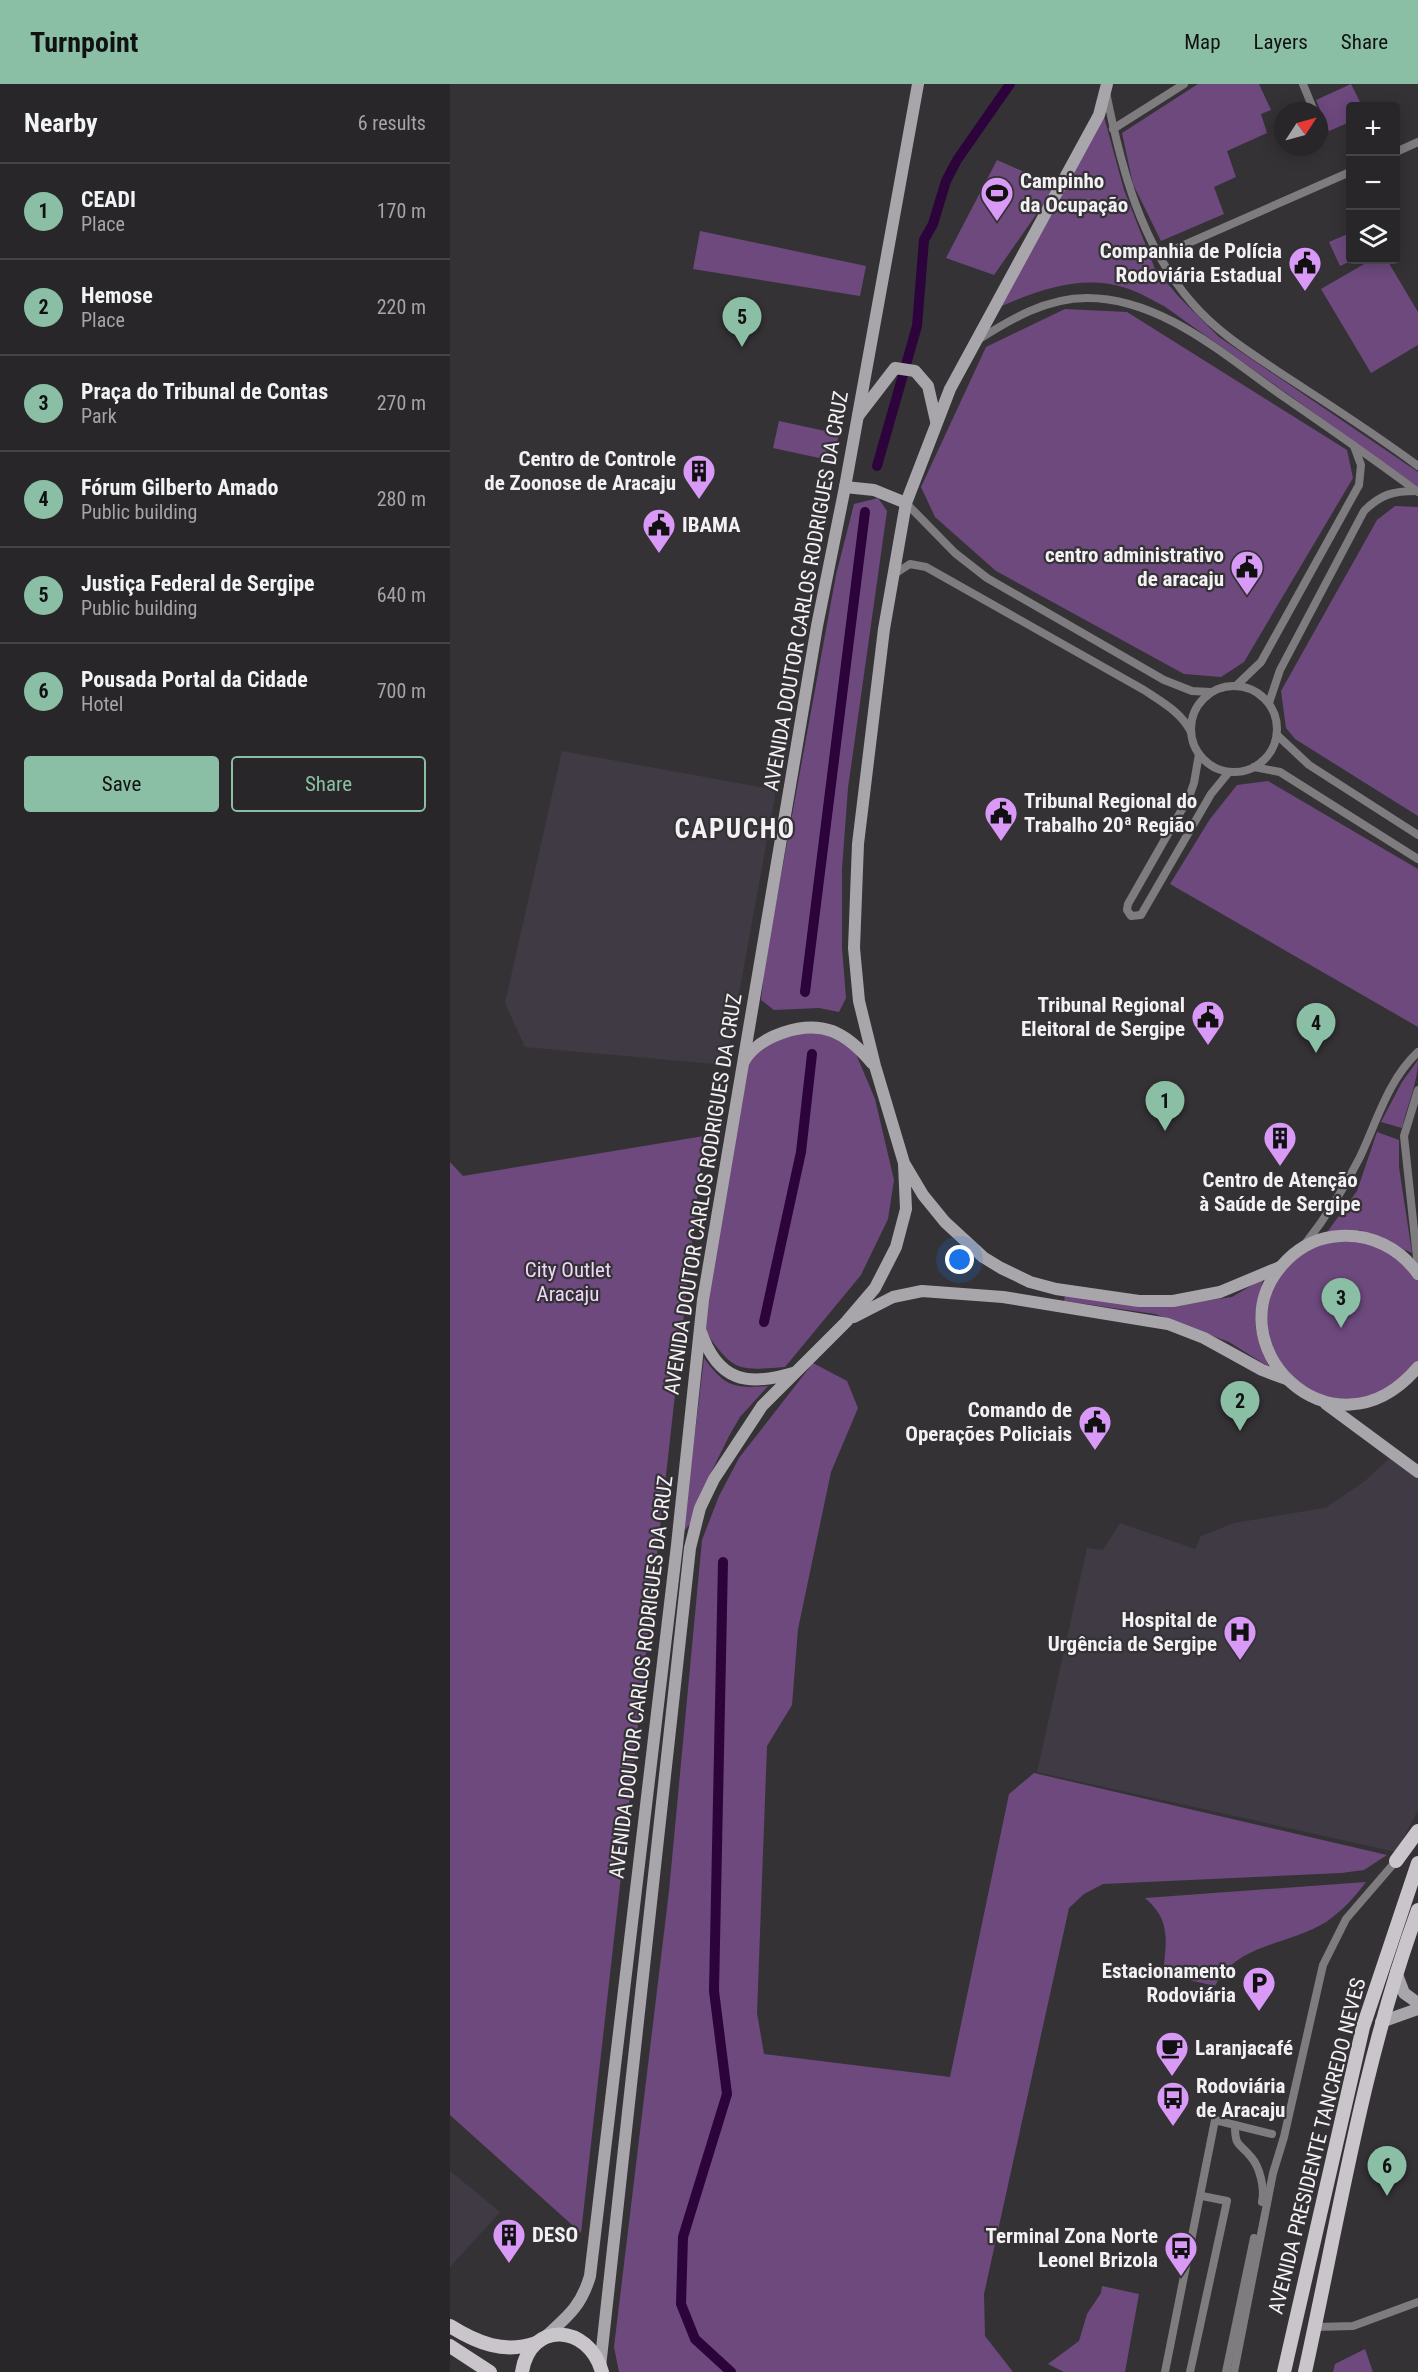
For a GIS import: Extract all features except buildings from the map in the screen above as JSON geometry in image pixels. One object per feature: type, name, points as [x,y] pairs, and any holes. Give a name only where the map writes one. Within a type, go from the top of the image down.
[{"type":"main road","name":"AVENIDA DOUTOR CARLOS RODRIGUES DA CRUZ","points":[[541,2340],[578,2307],[590,2276],[674,1568],[699,1328],[817,626],[845,487],[918,84]]},
{"type":"main road","points":[[1107,88],[1099,115],[975,342],[936,421],[906,503],[893,575],[858,844],[854,948],[859,1001],[875,1066],[904,1163],[923,1195],[945,1222],[983,1257],[1030,1282],[1139,1301],[1173,1301],[1220,1292],[1280,1267],[1303,1247],[1334,1236],[1364,1237],[1398,1252],[1418,1274]]},
{"type":"main road","points":[[856,420],[895,368],[915,371],[928,386],[936,421]]},
{"type":"main road","points":[[845,487],[874,490],[906,503]]},
{"type":"main road","points":[[742,1065],[750,1052],[765,1041],[794,1030],[816,1028],[842,1036],[862,1051],[875,1066]]},
{"type":"main road","points":[[846,1322],[875,1288],[896,1247],[906,1209],[904,1163]]},
{"type":"main road","points":[[1280,1267],[1269,1286],[1262,1318],[1269,1353],[1286,1379],[1302,1392],[1323,1402],[1418,1472]]},
{"type":"main road","points":[[1055,1306],[1056,1288]]},
{"type":"main road","points":[[846,1322],[893,1297],[922,1291],[1003,1297],[1168,1324],[1204,1338],[1262,1370],[1286,1379]]},
{"type":"main road","name":"AVENIDA DOUTOR CARLOS RODRIGUES DA CRUZ","points":[[601,2369],[690,1548],[700,1508],[714,1479],[762,1406],[846,1322]]},
{"type":"main road","points":[[699,1328],[706,1348],[733,1377],[761,1381],[794,1373]]},
{"type":"main road","points":[[1323,1402],[1343,1405],[1367,1403],[1403,1385],[1418,1366]]},
{"type":"main road","points":[[1396,1861],[1418,1831]]},
{"type":"main road","name":"AVENIDA PRESIDENTE TANCREDO NEVES","points":[[1284,2372],[1363,2027],[1418,1863]]},
{"type":"main road","name":"AVENIDA PRESIDENTE TANCREDO NEVES","points":[[1305,2372],[1351,2148],[1381,2022],[1418,1910]]},
{"type":"main road","points":[[1418,1937],[1396,1971],[1404,1993],[1418,2003]]},
{"type":"main road","points":[[1381,2022],[1418,2009]]},
{"type":"main road","points":[[450,2326],[491,2346],[524,2348],[541,2340],[564,2334],[576,2337],[594,2353],[601,2369]]},
{"type":"main road","points":[[522,2372],[527,2355],[541,2340]]},
{"type":"main road","points":[[450,2346],[490,2372]]},
{"type":"street","points":[[1113,129],[1184,84]]},
{"type":"street","points":[[1303,84],[1310,102]]},
{"type":"street","points":[[1107,88],[1113,129],[1126,181],[1142,222],[1159,256],[1192,304],[1227,336],[1418,466]]},
{"type":"street","points":[[1400,150],[1418,142]]},
{"type":"street","points":[[1159,256],[1346,174]]},
{"type":"street","points":[[975,342],[1008,321],[1054,302],[1085,298],[1129,303],[1179,326],[1417,491]]},
{"type":"street","points":[[1237,685],[1261,662],[1359,485],[1361,465],[1354,446]]},
{"type":"street","points":[[1269,704],[1280,670],[1364,511],[1382,495],[1394,491],[1417,491]]},
{"type":"street","points":[[906,503],[955,553],[987,578],[1164,680],[1192,691],[1210,692]]},
{"type":"street","points":[[893,575],[910,564],[926,567],[1144,690],[1176,712],[1185,721],[1199,754],[1217,769],[1229,772],[1253,767],[1280,772],[1418,859]]},
{"type":"street","points":[[1191,732],[1192,717],[1199,703],[1210,692],[1237,685],[1260,694],[1269,704],[1277,724],[1277,735],[1273,748],[1253,767]]},
{"type":"street","points":[[1277,735],[1310,765],[1418,835]]},
{"type":"street","points":[[1199,754],[1189,796],[1128,904],[1127,910],[1131,916],[1141,915],[1211,794],[1229,772]]},
{"type":"street","points":[[1303,1247],[1344,1190],[1394,1083],[1405,1064],[1418,1052]]},
{"type":"street","points":[[1418,1090],[1404,1136],[1418,1267]]},
{"type":"street","points":[[1234,2372],[1273,2173],[1284,2137],[1323,1965],[1346,1918],[1396,1861]]},
{"type":"street","points":[[1165,2372],[1202,2196],[1215,2120],[1272,2134]]},
{"type":"street","points":[[1226,2372],[1264,2195],[1262,2179],[1251,2157],[1241,2150],[1235,2138],[1235,2125]]},
{"type":"street","points":[[1190,2372],[1227,2201],[1202,2196]]},
{"type":"street","points":[[1315,2327],[1353,2326],[1418,2302]]},
{"type":"shaded area","points":[[562,751],[776,790],[726,1065],[525,1047],[505,1003]]},
{"type":"shaded area","name":"Hospital de Urgência de Sergipe","points":[[1391,1457],[1418,1479],[1418,1810],[1396,1852],[1037,1772],[1087,1548],[1103,1550],[1120,1523],[1195,1549],[1201,1536],[1234,1523],[1325,1508],[1365,1481]]},
{"type":"shaded area","points":[[450,2171],[500,2212],[450,2267]]},
{"type":"green space","points":[[1198,84],[1259,84],[1271,110],[1261,114],[1267,133],[1227,151],[1236,177],[1214,187],[1224,214],[1161,241],[1133,184],[1122,133]]},
{"type":"green space","points":[[1351,84],[1360,102],[1346,102],[1346,124],[1329,131],[1328,102],[1317,102],[1316,100]]},
{"type":"green space","points":[[1103,113],[1124,190],[1155,269],[1219,337],[1418,472],[1418,487],[1164,306],[1136,292],[1109,284],[1075,283],[1042,290],[995,309]]},
{"type":"green space","name":"Campinho da Ocupação","points":[[997,160],[1056,186],[994,275],[946,258]]},
{"type":"green space","points":[[700,231],[866,266],[860,296],[693,269]]},
{"type":"green space","points":[[1346,235],[1346,263],[1340,266],[1329,242]]},
{"type":"green space","points":[[1364,264],[1389,264],[1418,312],[1418,345],[1371,373],[1321,289]]},
{"type":"green space","points":[[1065,309],[1127,312],[1347,450],[1353,478],[1244,662],[1221,677],[1184,674],[996,571],[935,517],[921,487],[986,347]]},
{"type":"green space","points":[[779,421],[839,434],[833,461],[773,448]]},
{"type":"green space","points":[[878,498],[887,511],[848,788],[842,869],[842,948],[846,998],[839,1012],[819,1008],[774,1010],[761,1000],[765,963],[836,575],[854,504]]},
{"type":"green space","points":[[1395,506],[1418,507],[1418,816],[1295,739],[1286,728],[1281,691],[1377,520]]},
{"type":"green space","points":[[1268,781],[1418,869],[1418,1027],[1170,884],[1210,819],[1237,785]]},
{"type":"green space","points":[[808,1026],[853,1047],[875,1099],[894,1180],[888,1219],[861,1275],[785,1367],[745,1368],[730,1361],[722,1354],[704,1330],[744,1063],[774,1035]]},
{"type":"green space","points":[[1418,1060],[1414,1086],[1402,1128],[1381,1122],[1402,1082]]},
{"type":"green space","points":[[1377,1132],[1399,1140],[1399,1167],[1412,1253],[1360,1230],[1325,1235],[1357,1191]]},
{"type":"green space","name":"City Outlet Aracaju","points":[[704,1136],[581,2233],[450,2115],[450,1162],[463,1176]]},
{"type":"green space","points":[[1376,1240],[1418,1279],[1418,1367],[1367,1403],[1302,1392],[1269,1354],[1264,1303],[1288,1258],[1313,1243]]},
{"type":"green space","points":[[1264,1278],[1255,1323],[1259,1342],[1269,1367],[1229,1342],[1155,1314],[1064,1301],[1065,1296],[1176,1305],[1232,1297]]},
{"type":"green space","points":[[704,1358],[718,1375],[731,1384],[746,1387],[768,1386],[740,1417],[705,1485],[690,1524],[683,1532]]},
{"type":"green space","points":[[813,1363],[847,1381],[858,1408],[831,1472],[798,1629],[792,1705],[767,1746],[757,2013],[764,2054],[950,2077],[1009,1794],[1034,1773],[1387,1855],[1364,1870],[1341,1873],[1103,1884],[1084,1894],[1069,1908],[984,2294],[985,2336],[1013,2372],[619,2372],[614,2347],[669,1891],[702,1540],[719,1496],[739,1458]]},
{"type":"green space","points":[[1366,1882],[1347,1904],[1326,1922],[1236,1961],[1224,1972],[1215,1986],[1163,1974],[1166,1942],[1163,1924],[1160,1915],[1145,1898]]},
{"type":"green space","points":[[1102,2286],[1139,2294],[1125,2372],[1064,2372],[1048,2364],[1079,2341],[1087,2314],[1101,2293]]},
{"type":"green space","points":[[1365,2349],[1373,2372],[1333,2372],[1335,2364]]},
{"type":"waterway","points":[[877,466],[917,326],[924,240],[933,224],[946,181],[957,160],[1010,84]]},
{"type":"waterway","points":[[805,992],[865,512]]},
{"type":"waterway","points":[[764,1322],[801,1152],[812,1054]]},
{"type":"waterway","points":[[723,1562],[714,1991],[727,2094],[683,2237],[681,2304],[695,2339],[731,2372]]},
{"type":"place","name":"Campinho da Ocupação","points":[[997,222]]},
{"type":"place","name":"Companhia de Polícia Rodoviária Estadual","points":[[1305,292]]},
{"type":"place","name":"Justiça Federal de Sergipe","points":[[742,347]]},
{"type":"place","name":"Centro de Controle de Zoonose de Aracaju","points":[[699,500]]},
{"type":"place","name":"IBAMA","points":[[659,554]]},
{"type":"place","name":"centro administrativo de aracaju","points":[[1247,596]]},
{"type":"place","name":"Tribunal Regional do Trabalho 20ª Região","points":[[1001,842]]},
{"type":"place","name":"Tribunal Regional Eleitoral de Sergipe","points":[[1208,1046]]},
{"type":"place","name":"Fórum Gilberto Amado","points":[[1316,1053]]},
{"type":"place","name":"CEADI","points":[[1165,1131]]},
{"type":"place","name":"Centro de Atenção à Saúde de Sergipe","points":[[1280,1167]]},
{"type":"place","name":"Praça do Tribunal de Contas","points":[[1341,1328]]},
{"type":"place","name":"Hemose","points":[[1240,1431]]},
{"type":"place","name":"Comando de Operações Policiais","points":[[1095,1451]]},
{"type":"place","name":"Hospital de Urgência de Sergipe","points":[[1240,1661]]},
{"type":"place","name":"Estacionamento Rodoviária","points":[[1259,2012]]},
{"type":"place","name":"Laranjacafé","points":[[1172,2077]]},
{"type":"place","name":"Rodoviária de Aracaju","points":[[1173,2127]]},
{"type":"place","name":"Pousada Portal da Cidade","points":[[1387,2196]]},
{"type":"place","name":"DESO","points":[[509,2264]]},
{"type":"place","name":"Terminal Zona Norte Leonel Brizola","points":[[1181,2277]]},
{"type":"district","name":"CAPUCHO","points":[[735,829]]}]
